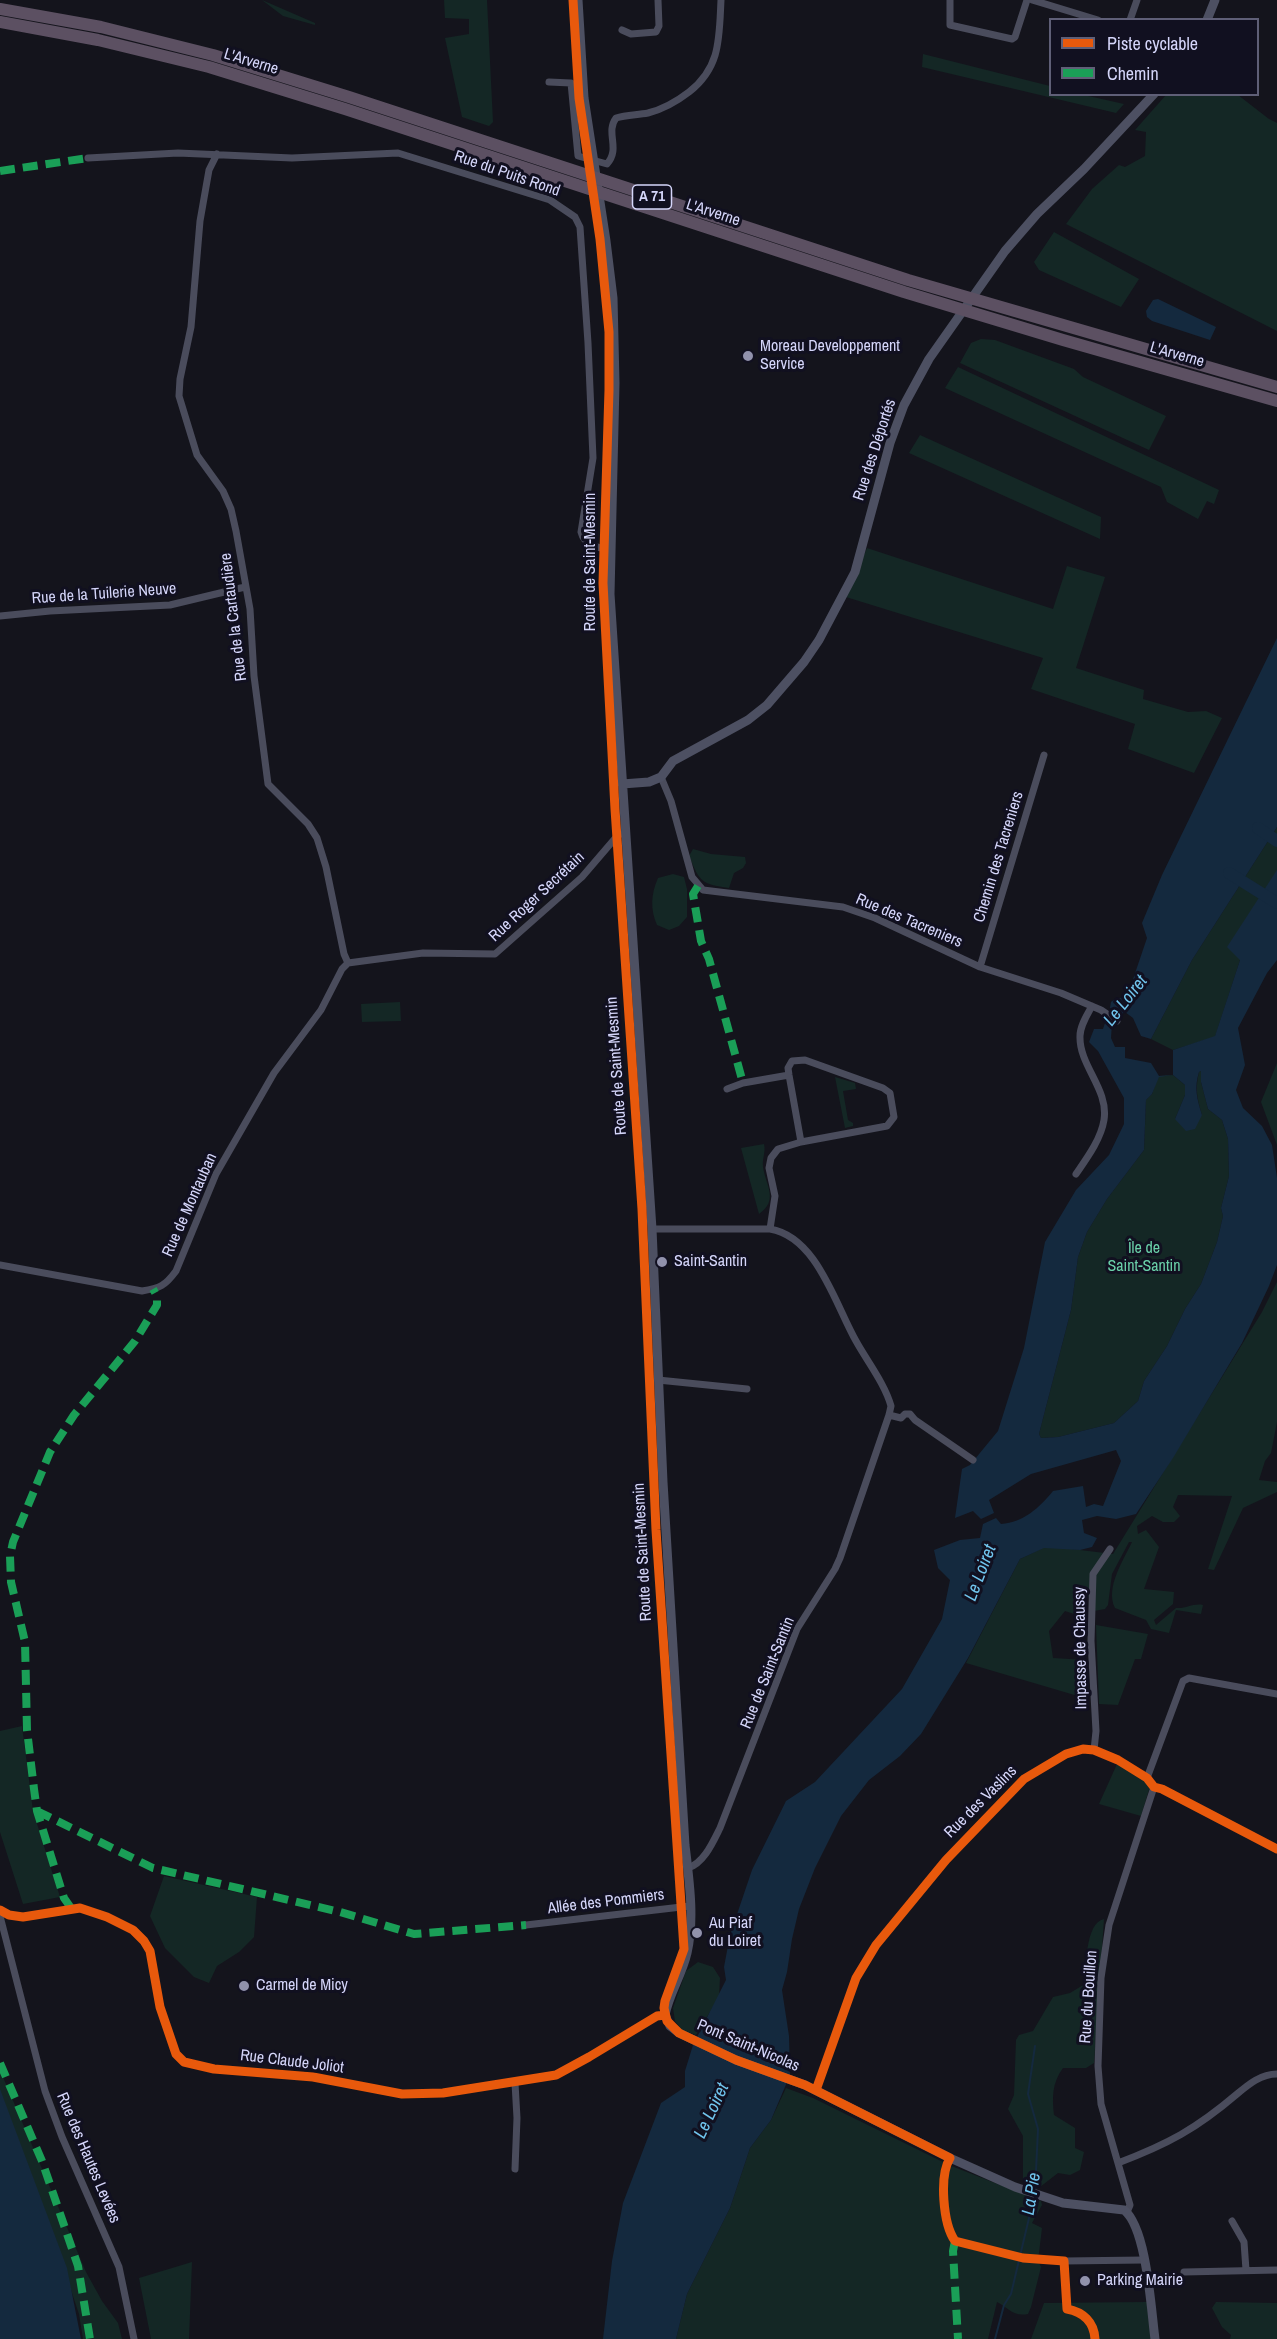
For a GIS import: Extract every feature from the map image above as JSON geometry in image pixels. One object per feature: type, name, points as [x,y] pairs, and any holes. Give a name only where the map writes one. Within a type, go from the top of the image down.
[{"type":"highway","name":"L'Arverne","points":[[0,9],[101,27],[213,55],[349,97],[908,280],[1277,387]]},
{"type":"highway","name":"L'Arverne","points":[[0,22],[98,40],[221,70],[904,292],[1277,401]]},
{"type":"main road","name":"Route de Saint-Mesmin","points":[[578,0],[582,82],[611,282],[615,383],[610,594],[652,1229],[658,1380],[688,1868]]},
{"type":"main road","points":[[1208,18],[1215,0]]},
{"type":"main road","name":"Rue des Déportés","points":[[661,777],[673,761],[748,720],[767,705],[790,680],[819,640],[855,572],[879,476],[904,405],[929,359],[985,278],[1020,233],[1152,96]]},
{"type":"main road","points":[[622,784],[649,782],[661,777]]},
{"type":"main road","points":[[665,2015],[687,1954],[690,1906],[688,1868]]},
{"type":"main road","name":"Pont Saint-Nicolas","points":[[665,2015],[670,2026],[680,2033],[736,2060],[816,2090],[950,2158],[1034,2194],[1064,2203],[1116,2207],[1127,2212]]},
{"type":"main road","points":[[1127,2212],[1134,2222],[1144,2260],[1152,2303],[1155,2339]]},
{"type":"street","points":[[622,30],[631,34],[656,32],[659,26],[658,0]]},
{"type":"street","points":[[549,82],[571,83],[578,156],[607,164],[614,154],[612,123],[616,118],[648,113],[676,103],[701,83],[711,69],[716,57],[722,0]]},
{"type":"street","points":[[950,0],[950,25],[1012,39],[1015,37],[1027,0]]},
{"type":"street","points":[[1032,0],[1091,18]]},
{"type":"street","points":[[1131,18],[1137,0]]},
{"type":"street","points":[[88,158],[178,153],[217,154]]},
{"type":"street","name":"Rue du Puits Rond","points":[[217,154],[292,158],[398,153],[550,200],[575,217],[580,227],[588,332],[593,458],[581,532],[588,544],[603,549],[610,548]]},
{"type":"street","name":"Rue de la Cartaudière","points":[[217,154],[209,170],[200,221],[191,327],[180,379],[179,396],[197,455],[223,491],[231,509],[243,565],[249,609],[254,676],[268,784],[308,824],[317,838],[348,963]]},
{"type":"street","name":"Rue de la Tuilerie Neuve","points":[[0,616],[50,610],[170,605],[245,587]]},
{"type":"street","name":"Chemin des Tacreniers","points":[[980,967],[1044,755]]},
{"type":"street","name":"Rue des Tacreniers","points":[[661,777],[671,801],[692,877],[703,890],[843,907],[874,918],[980,967],[1092,1006],[1109,1014],[1117,1021]]},
{"type":"street","name":"Rue Roger Secrétain","points":[[348,963],[423,953],[495,954],[582,877],[618,835],[625,833]]},
{"type":"street","name":"Rue de Montauban","points":[[0,1265],[142,1291],[159,1288],[166,1284],[176,1271],[216,1174],[274,1073],[321,1010],[342,969],[348,963]]},
{"type":"street","points":[[1076,1174],[1089,1155],[1104,1121],[1102,1095],[1079,1038],[1092,1006]]},
{"type":"street","points":[[770,1229],[776,1196],[769,1168],[771,1158],[778,1149],[801,1142],[887,1126],[892,1121],[894,1112],[887,1090],[805,1060],[792,1060],[788,1068],[801,1142]]},
{"type":"street","points":[[727,1089],[743,1083],[789,1075]]},
{"type":"street","points":[[652,1229],[770,1229],[786,1234],[795,1240],[820,1270],[890,1402],[890,1415],[901,1418],[905,1414],[910,1414],[915,1420],[973,1460]]},
{"type":"street","points":[[658,1380],[747,1389]]},
{"type":"street","name":"Rue de Saint-Santin","points":[[688,1868],[698,1862],[720,1828],[797,1629],[840,1558],[890,1415]]},
{"type":"street","name":"Impasse de Chaussy","points":[[1094,1750],[1096,1731],[1091,1641],[1093,1574],[1110,1549]]},
{"type":"street","points":[[1147,1778],[1184,1681],[1189,1678],[1277,1694]]},
{"type":"street","points":[[1094,1750],[1118,1760],[1147,1778],[1154,1787],[1162,1789],[1277,1849]]},
{"type":"street","name":"Rue des Vaslins","points":[[816,2090],[856,1978],[883,1937],[946,1860],[1017,1784],[1056,1758],[1075,1751],[1094,1750]]},
{"type":"street","name":"Rue du Bouillon","points":[[1127,2212],[1130,2205],[1101,2104],[1098,2066],[1101,1978],[1109,1925],[1154,1787]]},
{"type":"street","name":"Allée des Pommiers","points":[[526,1925],[690,1906]]},
{"type":"street","name":"Rue Claude Joliot","points":[[0,1910],[9,1915],[23,1917],[80,1908],[107,1917],[133,1930],[150,1951],[160,2007],[176,2054],[184,2062],[214,2069],[313,2077],[402,2094],[443,2093],[556,2075],[657,2016],[665,2015]]},
{"type":"street","name":"Rue des Hautes Levées","points":[[0,1916],[45,2091],[62,2137],[119,2267],[134,2339]]},
{"type":"street","points":[[1118,2163],[1182,2136],[1208,2119],[1256,2079],[1277,2074]]},
{"type":"street","points":[[515,2083],[517,2118],[515,2169]]},
{"type":"street","points":[[1232,2221],[1244,2242],[1246,2270]]},
{"type":"street","points":[[1064,2261],[1144,2260]]},
{"type":"street","points":[[1184,2272],[1277,2270]]},
{"type":"green space","points":[[262,0],[315,23],[315,25],[283,16]]},
{"type":"green space","points":[[444,0],[487,0],[493,122],[489,126],[462,117],[445,38],[469,34],[469,19],[445,18]]},
{"type":"green space","points":[[923,54],[1049,86],[1049,96],[1088,96],[1124,104],[1116,113],[922,67]]},
{"type":"green space","points":[[1165,96],[1239,96],[1277,123],[1277,331],[1066,224],[1092,189],[1119,165],[1125,167],[1145,156],[1146,132],[1135,130]]},
{"type":"green space","points":[[1054,232],[1139,279],[1121,307],[1039,270],[1034,262]]},
{"type":"green space","points":[[981,339],[995,340],[1074,369],[1083,377],[1166,416],[1149,450],[960,363],[971,343]]},
{"type":"green space","points":[[958,367],[1219,490],[1214,504],[1207,501],[1198,519],[1167,502],[1161,487],[945,388]]},
{"type":"green space","points":[[920,435],[1101,517],[1100,539],[909,453]]},
{"type":"green space","points":[[867,548],[1053,609],[1067,566],[1105,577],[1076,668],[1144,690],[1143,699],[1188,712],[1206,711],[1222,718],[1194,773],[1128,749],[1135,724],[1031,689],[1043,658],[846,597]]},
{"type":"green space","points":[[1277,827],[1277,871],[1240,960],[1215,1037],[1173,1050],[1151,1039],[1192,960]]},
{"type":"green space","points":[[693,849],[711,854],[745,857],[746,863],[743,868],[734,873],[729,888],[712,885],[703,880],[696,871],[689,856]]},
{"type":"green space","points":[[673,874],[684,877],[687,889],[687,917],[679,926],[669,930],[657,925],[652,901],[658,878]]},
{"type":"green space","points":[[400,1002],[401,1021],[362,1022],[361,1004]]},
{"type":"green space","points":[[1277,1063],[1277,1145],[1261,1102]]},
{"type":"green space","name":"Île de Saint-Santin","points":[[1201,1071],[1201,1082],[1208,1109],[1222,1120],[1228,1139],[1229,1176],[1221,1208],[1223,1216],[1217,1242],[1201,1284],[1185,1309],[1167,1346],[1144,1381],[1138,1401],[1114,1423],[1058,1437],[1041,1438],[1039,1434],[1071,1310],[1078,1257],[1087,1232],[1107,1199],[1144,1150],[1146,1100],[1152,1094],[1158,1076],[1173,1075],[1185,1085],[1185,1095],[1175,1119],[1202,1115],[1197,1088]]},
{"type":"green space","points":[[835,1077],[855,1083],[856,1089],[843,1091],[848,1120],[853,1123],[853,1126],[845,1128]]},
{"type":"green space","points":[[764,1144],[763,1167],[770,1198],[765,1209],[759,1214],[741,1148]]},
{"type":"green space","points":[[1277,1282],[1277,1422],[1271,1453],[1265,1461],[1259,1480],[1277,1482],[1277,1492],[1243,1508],[1214,1570],[1208,1569],[1232,1496],[1178,1495],[1173,1507],[1180,1516],[1174,1522],[1163,1522],[1152,1516],[1137,1526],[1138,1534],[1146,1530],[1159,1547],[1144,1589],[1174,1592],[1173,1604],[1154,1620],[1156,1625],[1176,1608],[1203,1605],[1201,1614],[1176,1610],[1169,1633],[1151,1629],[1146,1620],[1115,1608],[1112,1592],[1120,1566],[1132,1542],[1129,1542],[1112,1574],[1108,1605],[1105,1609],[1094,1611],[1088,1595],[1080,1600],[1077,1615],[1065,1611],[1049,1631],[1053,1658],[1086,1660],[1088,1699],[966,1663],[1020,1559],[1047,1546],[1113,1554],[1262,1312]]},
{"type":"green space","points":[[1096,1625],[1148,1634],[1141,1659],[1135,1659],[1118,1705],[1099,1704]]},
{"type":"green space","points":[[22,1726],[33,1811],[60,1897],[23,1904],[0,1832],[0,1731]]},
{"type":"green space","points":[[1117,1764],[1151,1783],[1141,1816],[1099,1804]]},
{"type":"green space","points":[[164,1876],[257,1897],[254,1937],[239,1952],[217,1966],[209,1983],[194,1977],[165,1948],[150,1916]]},
{"type":"green space","points":[[1104,1919],[1094,2063],[1086,2068],[1063,2068],[1057,2079],[1053,2096],[1054,2115],[1075,2128],[1075,2148],[1084,2152],[1080,2170],[1070,2175],[1058,2173],[1040,2187],[1028,2184],[1023,2178],[1023,2136],[1008,2109],[1014,2095],[1016,2040],[1019,2035],[1033,2031],[1053,1997],[1070,1993],[1085,1984],[1086,1957],[1090,1937],[1098,1922]]},
{"type":"green space","points":[[698,1962],[713,1967],[720,1978],[719,1997],[696,2035],[682,2030],[675,2021],[673,2008],[686,1971]]},
{"type":"green space","points":[[0,2070],[86,2272],[102,2301],[118,2323],[122,2339],[83,2339],[79,2314],[66,2275],[0,2120]]},
{"type":"green space","points":[[786,2088],[813,2098],[949,2165],[1041,2201],[1042,2205],[1032,2223],[1042,2228],[1038,2261],[1041,2267],[1028,2314],[1015,2313],[997,2302],[988,2339],[676,2339],[687,2294],[730,2208],[750,2148],[771,2120]]},
{"type":"green space","points":[[192,2262],[189,2339],[151,2339],[139,2278]]},
{"type":"green space","points":[[1147,2302],[1152,2339],[1031,2339],[1044,2303]]},
{"type":"green space","points":[[1216,2302],[1277,2303],[1277,2339],[1230,2339],[1231,2335],[1222,2327],[1212,2308]]},
{"type":"water","points":[[1158,299],[1216,327],[1210,340],[1152,321],[1147,317],[1146,311],[1153,300]]},
{"type":"water","name":"Le Loiret","points":[[1277,638],[1277,827],[1192,960],[1151,1039],[1141,1036],[1133,1018],[1125,1012],[1119,1016],[1110,1008],[1111,1002],[1116,998],[1123,998],[1129,991],[1147,938],[1142,923],[1162,875]]},
{"type":"water","name":"Le Loiret","points":[[1277,870],[1277,960],[1267,973],[1238,1028],[1245,1065],[1236,1090],[1243,1108],[1262,1126],[1272,1145],[1277,1178],[1277,1265],[1269,1286],[1242,1343],[1173,1458],[1136,1514],[1116,1519],[1097,1516],[1082,1520],[1084,1533],[1097,1538],[1092,1547],[1080,1550],[1044,1548],[1020,1559],[968,1658],[921,1734],[900,1756],[869,1780],[841,1816],[815,1868],[799,1909],[792,1939],[782,1990],[789,2036],[790,2075],[771,2120],[750,2148],[730,2208],[687,2294],[676,2339],[603,2339],[612,2261],[623,2203],[661,2103],[685,2087],[685,2071],[693,2045],[726,1980],[724,1967],[730,1935],[752,1870],[786,1801],[815,1782],[902,1689],[942,1619],[950,1580],[938,1568],[934,1550],[960,1540],[980,1538],[983,1524],[996,1518],[1001,1524],[1024,1517],[1053,1491],[1083,1486],[1086,1507],[1094,1504],[1103,1506],[1121,1461],[1116,1450],[1031,1474],[989,1500],[994,1513],[981,1519],[973,1511],[955,1518],[962,1469],[970,1465],[998,1431],[1024,1348],[1045,1242],[1076,1190],[1109,1155],[1124,1124],[1124,1098],[1098,1051],[1089,1042],[1094,1029],[1103,1029],[1105,1023],[1112,1023],[1111,1038],[1115,1047],[1125,1047],[1125,1058],[1151,1063],[1159,1076],[1173,1075],[1173,1050],[1215,1036],[1240,960],[1227,947]],"holes":[[[1201,1071],[1201,1082],[1208,1109],[1222,1120],[1228,1139],[1229,1176],[1221,1208],[1223,1216],[1217,1242],[1201,1284],[1185,1309],[1167,1346],[1144,1381],[1138,1401],[1114,1423],[1058,1437],[1041,1438],[1039,1434],[1071,1310],[1078,1257],[1087,1232],[1107,1199],[1144,1150],[1146,1100],[1152,1094],[1159,1077],[1173,1075],[1185,1085],[1185,1095],[1175,1119],[1186,1131],[1195,1129],[1202,1115],[1196,1088],[1197,1078]]]},
{"type":"water","points":[[0,2089],[67,2268],[81,2339],[0,2339]]},
{"type":"waterway","points":[[1258,828],[1277,841]]},
{"type":"waterway","points":[[1229,873],[1277,903]]},
{"type":"waterway","name":"La Pie","points":[[1035,2046],[1028,2094],[1038,2129],[1035,2192]]},
{"type":"waterway","name":"La Pie","points":[[995,2339],[1004,2305],[1011,2294],[1034,2197]]},
{"type":"marked path","points":[[0,171],[88,158]]},
{"type":"marked path","points":[[698,886],[693,894],[701,941],[709,959],[743,1083]]},
{"type":"marked path","points":[[71,1908],[64,1898],[37,1811],[27,1730],[25,1642],[11,1582],[10,1556],[13,1542],[50,1452],[74,1415],[135,1341],[157,1305],[157,1296],[153,1289]]},
{"type":"marked path","points":[[37,1811],[153,1868],[340,1912],[414,1934],[526,1925]]},
{"type":"marked path","points":[[0,2063],[42,2161],[78,2266],[90,2339]]},
{"type":"marked path","points":[[955,2241],[953,2251],[958,2339]]},
{"type":"cycle path","points":[[573,0],[579,98],[600,239],[609,332],[603,583],[615,809],[642,1209],[656,1530],[684,1949],[664,2008],[667,2021],[679,2033],[736,2060],[805,2085],[950,2158],[944,2176],[944,2200],[945,2212],[955,2241],[1023,2258],[1064,2261],[1067,2309],[1087,2319],[1095,2339]]},
{"type":"cycle path","points":[[816,2090],[856,1978],[876,1945],[946,1860],[1024,1779],[1066,1754],[1083,1749],[1094,1750],[1118,1760],[1147,1778],[1154,1787],[1162,1789],[1277,1849]]},
{"type":"cycle path","points":[[0,1910],[9,1915],[23,1917],[80,1908],[107,1917],[133,1930],[150,1951],[160,2007],[176,2054],[184,2062],[214,2069],[313,2077],[402,2094],[443,2093],[556,2075],[657,2016],[665,2015]]},
{"type":"place","name":"Moreau Developpement Service","points":[[748,356]]},
{"type":"place","name":"Saint-Santin","points":[[662,1262]]},
{"type":"place","name":"Au Piaf du Loiret","points":[[697,1933]]},
{"type":"place","name":"Carmel de Micy","points":[[244,1986]]},
{"type":"place","name":"Parking Mairie","points":[[1085,2281]]}]
